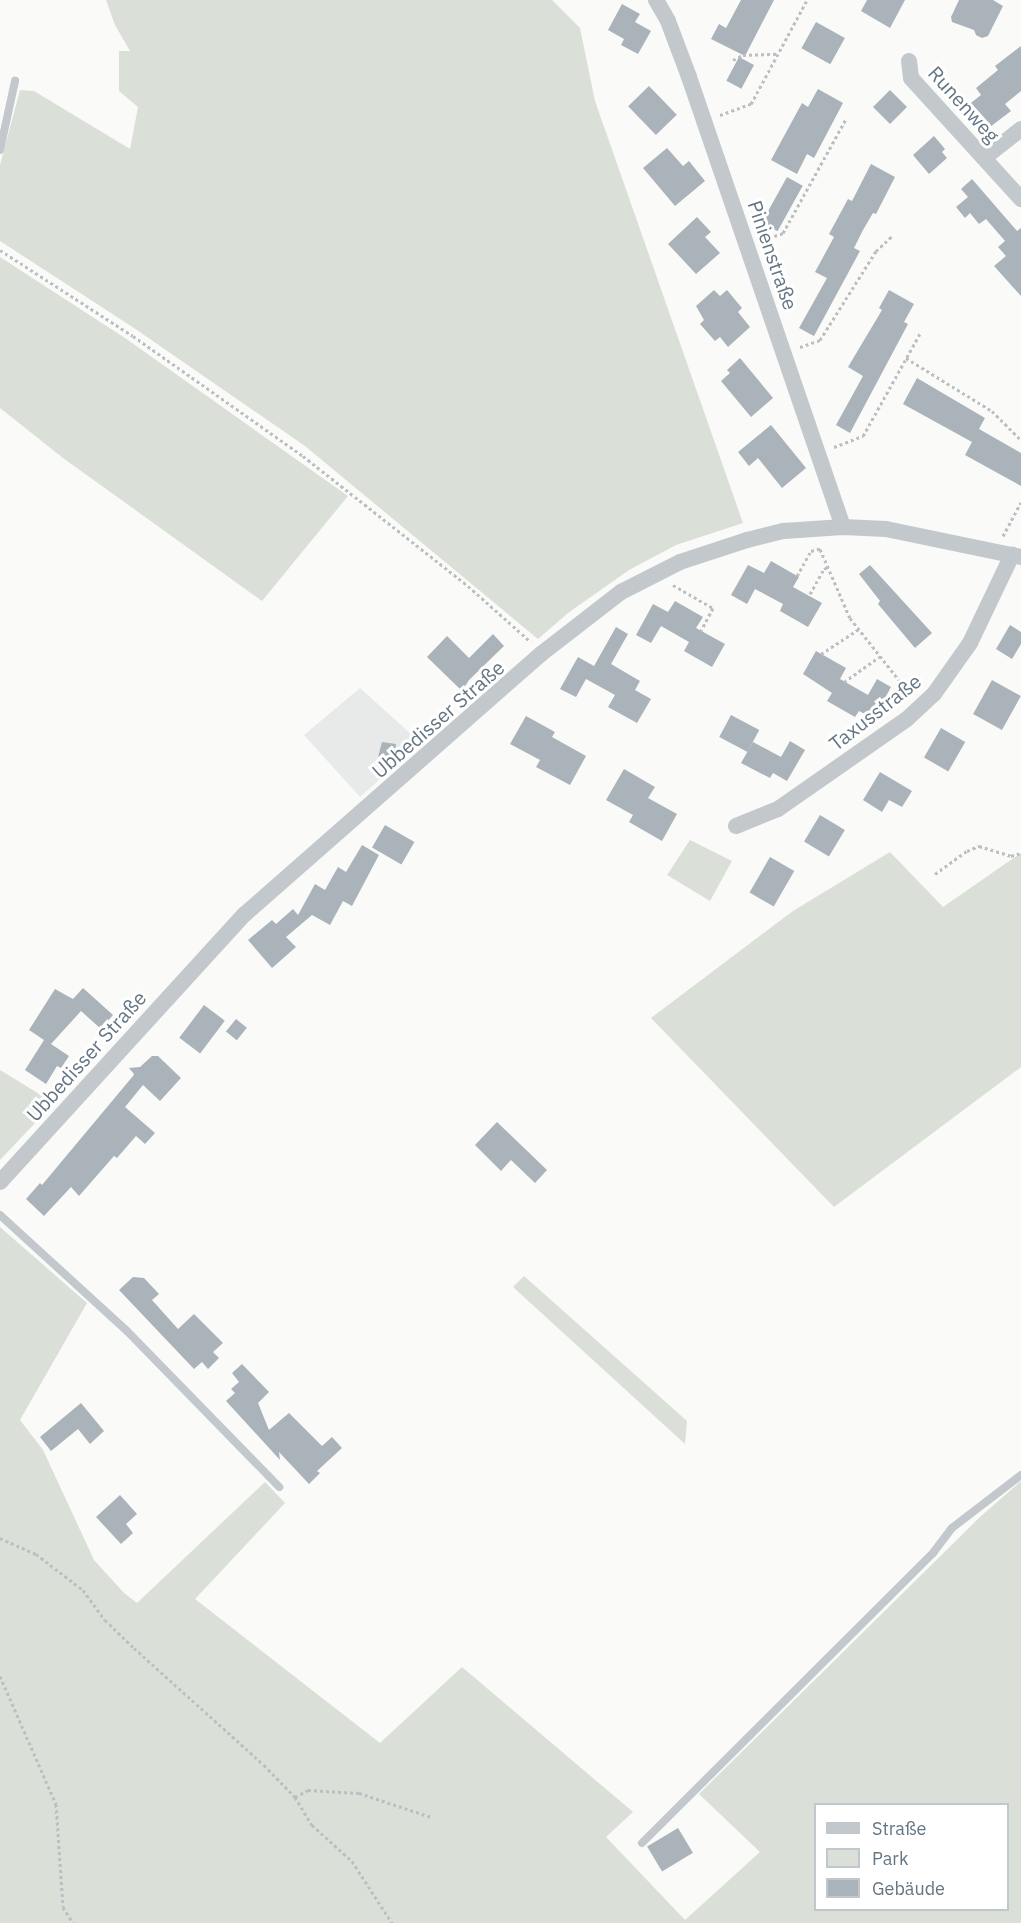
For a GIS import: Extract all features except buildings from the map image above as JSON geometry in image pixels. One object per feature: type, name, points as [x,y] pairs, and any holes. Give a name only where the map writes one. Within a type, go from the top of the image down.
[{"type":"street","name":"Pinienstraße","points":[[656,0],[668,21],[704,120],[843,527]]},
{"type":"street","name":"Runenweg","points":[[909,61],[911,78],[1021,199]]},
{"type":"street","points":[[984,158],[1021,129]]},
{"type":"street","name":"Ubbedisser Straße","points":[[0,1182],[245,914],[541,654],[621,592],[659,572],[747,540],[783,531],[843,527],[919,534],[1017,556]]},
{"type":"street","name":"Taxusstraße","points":[[736,826],[778,810],[921,707],[943,685],[959,663],[1017,556]]},
{"type":"lane","points":[[0,150],[15,81]]},
{"type":"lane","points":[[0,1215],[127,1331],[279,1487]]},
{"type":"lane","points":[[642,1843],[933,1553],[952,1528],[1021,1475]]},
{"type":"path","points":[[704,120],[751,104],[807,0]]},
{"type":"path","points":[[733,60],[743,55],[777,54]]},
{"type":"path","points":[[747,245],[783,233],[847,117]]},
{"type":"path","points":[[784,353],[820,340],[876,251],[892,236]]},
{"type":"path","points":[[0,250],[133,336],[303,456],[468,586],[520,631],[541,654]]},
{"type":"path","points":[[819,453],[863,436],[921,332]]},
{"type":"path","points":[[906,358],[992,411],[1021,440]]},
{"type":"path","points":[[995,551],[1021,502]]},
{"type":"path","points":[[796,576],[811,551],[820,549],[850,618],[921,707]]},
{"type":"path","points":[[810,594],[824,569],[828,567]]},
{"type":"path","points":[[659,572],[665,581],[713,608],[701,631]]},
{"type":"path","points":[[821,654],[859,629]]},
{"type":"path","points":[[844,682],[880,656]]},
{"type":"path","points":[[935,874],[967,851],[979,846],[1011,856],[1021,853]]},
{"type":"path","points":[[0,1538],[36,1554],[83,1590],[105,1620],[295,1797],[312,1825],[352,1861],[392,1923]]},
{"type":"path","points":[[0,1676],[56,1804],[63,1907],[73,1923]]},
{"type":"path","points":[[295,1797],[308,1790],[359,1793],[431,1817]]},
{"type":"shaded area","points":[[360,688],[421,743],[360,797],[304,735]]},
{"type":"green space","points":[[106,0],[552,0],[580,28],[595,101],[743,523],[676,545],[629,570],[568,613],[538,639],[305,446],[134,328],[0,241],[0,165],[20,90],[34,91],[130,149],[138,107],[119,91],[119,51],[130,51],[115,25]]},
{"type":"green space","points":[[0,257],[125,338],[348,496],[262,601],[63,458],[0,408]]},
{"type":"green space","points":[[690,840],[732,861],[710,901],[667,875]]},
{"type":"green space","points":[[890,852],[943,907],[1021,853],[1021,1067],[834,1207],[651,1018],[793,911]]},
{"type":"green space","points":[[0,1070],[54,1103],[0,1160]]},
{"type":"green space","points":[[0,1227],[87,1303],[20,1420],[43,1450],[94,1560],[124,1593],[137,1603],[265,1482],[285,1503],[195,1599],[380,1743],[462,1667],[633,1812],[606,1837],[685,1920],[760,1852],[699,1794],[980,1517],[1021,1481],[1021,1923],[0,1923]]},
{"type":"green space","points":[[524,1276],[687,1421],[685,1444],[513,1287]]}]
